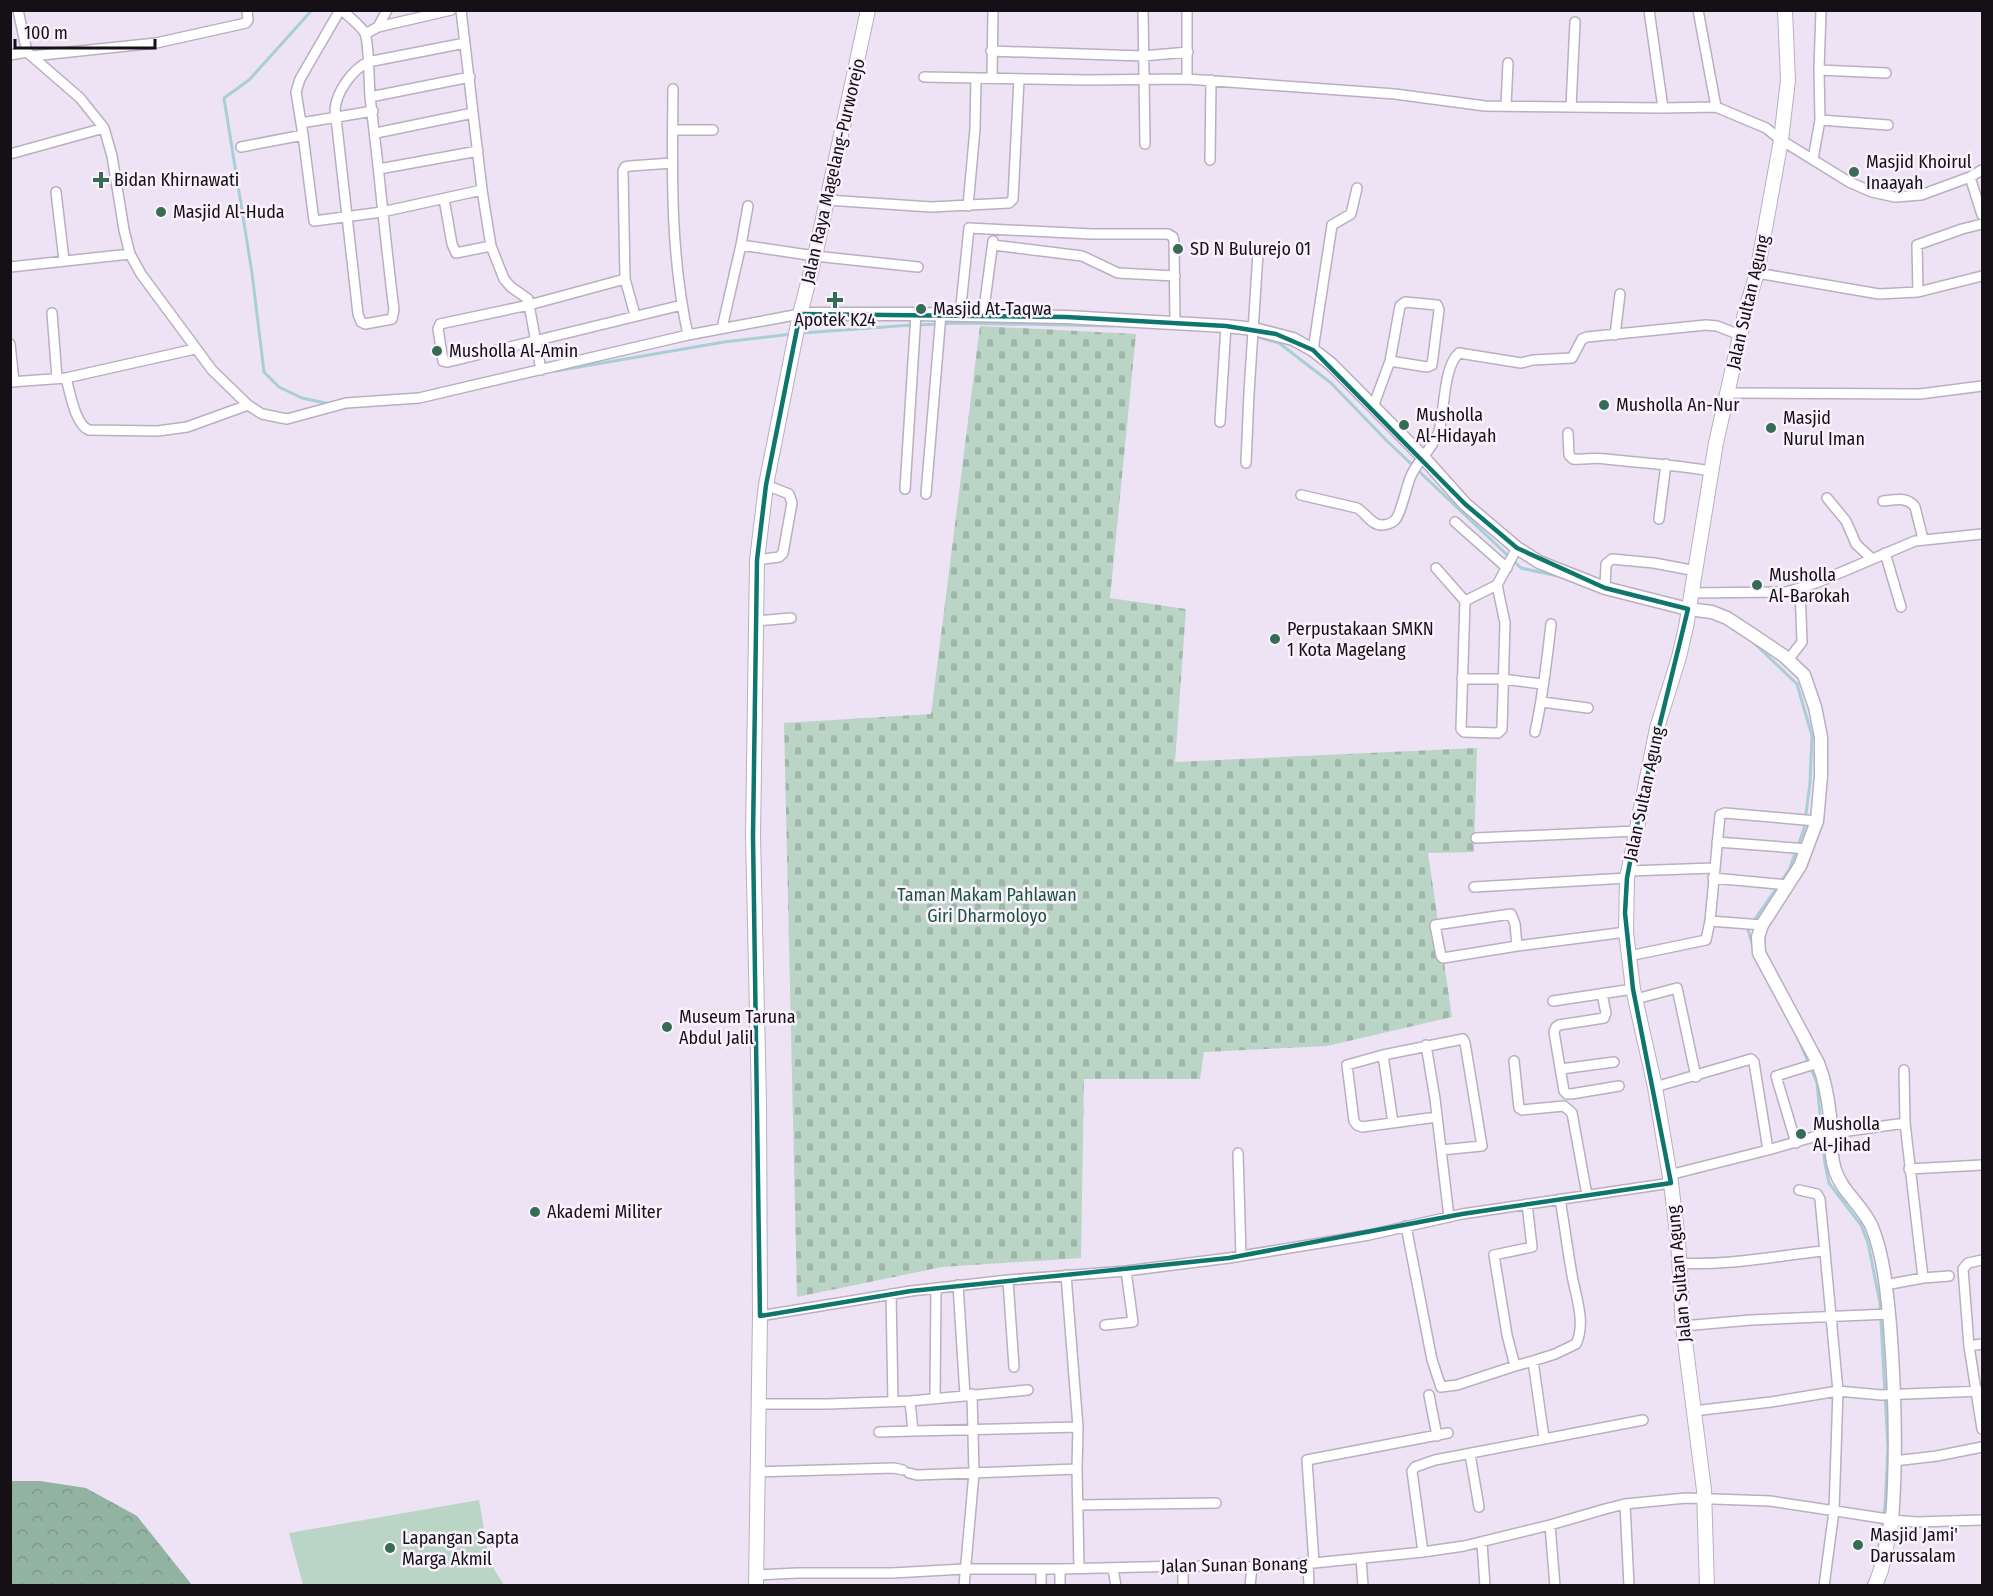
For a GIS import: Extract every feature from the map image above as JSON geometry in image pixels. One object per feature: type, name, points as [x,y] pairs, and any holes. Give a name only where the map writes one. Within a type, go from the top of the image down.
[{"type":"main road","name":"Jalan Raya Magelang-Purworejo","points":[[756,1580],[760,1316],[759,1102],[753,854],[757,560],[766,485],[798,322],[815,256],[868,10]]},
{"type":"main road","name":"Jalan Sultan Agung","points":[[1707,1586],[1702,1468],[1683,1326],[1670,1179],[1629,956],[1626,932],[1627,875],[1657,728],[1679,657],[1726,393],[1757,273],[1781,140],[1788,80],[1785,10]]},
{"type":"main road","points":[[1875,1586],[1881,1570],[1887,1519]]},
{"type":"street","points":[[18,10],[29,54],[80,98],[104,128],[112,156],[130,254],[150,289],[212,370],[248,405],[270,417],[287,419],[335,405],[418,398],[722,328],[798,322],[916,322],[941,320],[960,315],[1066,317],[1225,328],[1253,336],[1293,339],[1313,350],[1331,364],[1373,407],[1419,462],[1515,553],[1687,617],[1712,612],[1727,618],[1788,660],[1808,682],[1819,725],[1821,776],[1817,821],[1808,849],[1789,885],[1762,926],[1758,937],[1759,953],[1825,1080],[1825,1134],[1835,1172],[1871,1226],[1885,1285],[1883,1315],[1895,1477],[1887,1519]]},
{"type":"street","points":[[10,55],[167,41],[246,23],[247,10]]},
{"type":"street","points":[[465,43],[368,62],[351,76],[338,97],[335,109],[348,217],[359,319],[362,323],[371,324],[389,320],[394,316],[382,212],[376,133],[370,97],[368,62],[365,34],[341,10],[297,87],[296,102],[303,135],[314,221],[348,217],[382,212],[482,190]]},
{"type":"street","points":[[378,27],[387,10]]},
{"type":"street","points":[[365,34],[378,27],[451,10]]},
{"type":"street","points":[[461,10],[482,190],[491,246],[504,279],[526,298],[529,305],[541,370]]},
{"type":"street","points":[[992,78],[993,10]]},
{"type":"street","points":[[1143,10],[1145,144]]},
{"type":"street","points":[[1187,10],[1187,79]]},
{"type":"street","points":[[1649,10],[1663,108]]},
{"type":"street","points":[[1698,10],[1716,107]]},
{"type":"street","points":[[1813,159],[1820,120],[1821,10]]},
{"type":"street","points":[[1571,107],[1575,22]]},
{"type":"street","points":[[991,51],[1143,56],[1188,52]]},
{"type":"street","points":[[1506,106],[1508,63]]},
{"type":"street","points":[[1819,70],[1887,73]]},
{"type":"street","points":[[370,97],[470,78]]},
{"type":"street","points":[[924,78],[1187,79],[1395,94],[1485,106],[1716,107],[1766,128],[1781,140],[1849,182],[1864,189],[1895,197],[1921,195],[1983,170]]},
{"type":"street","points":[[968,206],[975,129],[976,78]]},
{"type":"street","points":[[827,200],[931,207],[1008,204],[1012,199],[1019,79]]},
{"type":"street","points":[[1210,159],[1211,80]]},
{"type":"street","points":[[674,89],[672,163],[674,245],[688,335]]},
{"type":"street","points":[[301,123],[373,111]]},
{"type":"street","points":[[376,133],[473,113]]},
{"type":"street","points":[[1820,120],[1888,125]]},
{"type":"street","points":[[10,154],[104,128]]},
{"type":"street","points":[[673,130],[713,130]]},
{"type":"street","points":[[241,147],[303,135]]},
{"type":"street","points":[[379,169],[478,151]]},
{"type":"street","points":[[635,315],[625,279],[623,171],[625,167],[630,166],[672,163]]},
{"type":"street","points":[[1970,177],[1983,215]]},
{"type":"street","points":[[1313,350],[1332,225],[1351,214],[1357,188]]},
{"type":"street","points":[[56,192],[64,260]]},
{"type":"street","points":[[444,199],[452,244],[456,253],[491,246]]},
{"type":"street","points":[[722,328],[748,206]]},
{"type":"street","points":[[1918,292],[1917,245],[1983,224]]},
{"type":"street","points":[[960,315],[968,229],[1092,234],[1168,234],[1174,238],[1175,323]]},
{"type":"street","points":[[983,316],[995,230]]},
{"type":"street","points":[[741,245],[918,267]]},
{"type":"street","points":[[993,245],[1082,256],[1118,273],[1174,276]]},
{"type":"street","points":[[1246,463],[1258,253]]},
{"type":"street","points":[[10,267],[130,254]]},
{"type":"street","points":[[1757,273],[1879,294],[1918,292],[1983,276]]},
{"type":"street","points":[[625,279],[529,305],[440,324],[438,329],[443,361],[448,362],[536,342],[635,315],[682,305]]},
{"type":"street","points":[[1615,335],[1620,294]]},
{"type":"street","points":[[1373,407],[1390,361],[1400,306],[1405,302],[1437,306],[1439,310],[1432,364],[1427,367],[1390,361]]},
{"type":"street","points":[[52,313],[61,378],[79,422],[84,428],[158,431],[187,428],[248,405]]},
{"type":"street","points":[[926,494],[941,320]]},
{"type":"street","points":[[904,489],[916,322]]},
{"type":"street","points":[[1301,495],[1357,508],[1376,524],[1384,525],[1395,520],[1419,462],[1431,448],[1439,430],[1450,363],[1459,352],[1521,363],[1575,356],[1584,338],[1706,325],[1717,326],[1740,335]]},
{"type":"street","points":[[1220,422],[1225,328]]},
{"type":"street","points":[[10,344],[12,382],[61,378],[195,349]]},
{"type":"street","points":[[1726,393],[1920,394],[1983,386]]},
{"type":"street","points":[[1568,433],[1569,455],[1573,459],[1666,464],[1711,471]]},
{"type":"street","points":[[1659,519],[1666,464]]},
{"type":"street","points":[[757,560],[779,557],[783,553],[792,503],[789,494],[766,485]]},
{"type":"street","points":[[1827,498],[1846,521],[1856,544],[1871,558]]},
{"type":"street","points":[[1883,501],[1907,500],[1912,503],[1923,539]]},
{"type":"street","points":[[1455,522],[1507,568]]},
{"type":"street","points":[[1691,593],[1786,592],[1923,539],[1983,534]]},
{"type":"street","points":[[1465,601],[1497,585],[1515,553]]},
{"type":"street","points":[[1885,553],[1901,607]]},
{"type":"street","points":[[1605,588],[1606,564],[1611,559],[1654,563],[1696,571]]},
{"type":"street","points":[[1436,568],[1465,601],[1462,731],[1495,734],[1500,732],[1502,724],[1505,623],[1497,585]]},
{"type":"street","points":[[1788,660],[1802,642],[1800,588]]},
{"type":"street","points":[[755,621],[791,618]]},
{"type":"street","points":[[1535,732],[1542,702],[1542,684],[1551,624]]},
{"type":"street","points":[[1462,679],[1503,679],[1542,684]]},
{"type":"street","points":[[1542,702],[1588,708]]},
{"type":"street","points":[[1629,956],[1706,940],[1710,921],[1719,817],[1722,814],[1817,821]]},
{"type":"street","points":[[1476,838],[1637,831]]},
{"type":"street","points":[[1717,842],[1808,849]]},
{"type":"street","points":[[1474,887],[1714,868]]},
{"type":"street","points":[[1713,879],[1789,885]]},
{"type":"street","points":[[1517,946],[1515,924],[1511,914],[1435,925],[1443,958],[1626,932]]},
{"type":"street","points":[[1710,921],[1762,926]]},
{"type":"street","points":[[1553,1001],[1602,994],[1635,994],[1677,988],[1696,1077]]},
{"type":"street","points":[[1602,994],[1606,1012],[1604,1018],[1559,1025],[1554,1032],[1564,1091],[1567,1094],[1619,1086]]},
{"type":"street","points":[[1437,1117],[1362,1127],[1357,1125],[1354,1121],[1347,1066],[1383,1055],[1461,1038],[1466,1042],[1482,1146],[1441,1150]]},
{"type":"street","points":[[1426,1046],[1449,1217]]},
{"type":"street","points":[[1383,1055],[1393,1123]]},
{"type":"street","points":[[1655,1088],[1751,1059],[1754,1062],[1768,1150]]},
{"type":"street","points":[[1514,1062],[1519,1108],[1522,1110],[1564,1106],[1572,1113],[1587,1195]]},
{"type":"street","points":[[1560,1069],[1614,1062]]},
{"type":"street","points":[[1796,1143],[1776,1076],[1818,1063]]},
{"type":"street","points":[[1904,1070],[1909,1169],[1923,1278]]},
{"type":"street","points":[[760,1316],[936,1288],[1126,1271],[1241,1256],[1369,1235],[1449,1217],[1670,1179],[1825,1134],[1905,1123]]},
{"type":"street","points":[[1238,1153],[1241,1256]]},
{"type":"street","points":[[1909,1169],[1983,1165]]},
{"type":"street","points":[[1799,1190],[1818,1196],[1838,1391],[1834,1511],[1824,1586]]},
{"type":"street","points":[[1406,1226],[1432,1360],[1441,1387],[1457,1385],[1555,1354],[1576,1344],[1581,1331],[1577,1293],[1571,1271],[1560,1199]]},
{"type":"street","points":[[1515,1366],[1507,1335],[1494,1255],[1532,1247],[1527,1204]]},
{"type":"street","points":[[1679,1263],[1739,1263],[1823,1251]]},
{"type":"street","points":[[1983,1260],[1968,1263],[1963,1269],[1969,1346],[1979,1391],[1983,1429]]},
{"type":"street","points":[[1105,1325],[1133,1322],[1126,1271]]},
{"type":"street","points":[[1066,1275],[1078,1427],[1079,1568]]},
{"type":"street","points":[[1885,1285],[1949,1276]]},
{"type":"street","points":[[1008,1280],[1014,1367]]},
{"type":"street","points":[[958,1286],[974,1473],[964,1586]]},
{"type":"street","points":[[935,1398],[936,1288]]},
{"type":"street","points":[[891,1294],[893,1402]]},
{"type":"street","points":[[1683,1326],[1751,1320],[1883,1315]]},
{"type":"street","points":[[1969,1346],[1983,1344]]},
{"type":"street","points":[[1533,1361],[1544,1438]]},
{"type":"street","points":[[759,1404],[893,1402],[1028,1390]]},
{"type":"street","points":[[1694,1411],[1838,1391],[1888,1394],[1979,1391]]},
{"type":"street","points":[[1429,1395],[1437,1436]]},
{"type":"street","points":[[910,1401],[913,1431]]},
{"type":"street","points":[[1424,1552],[1413,1469],[1415,1467],[1435,1460],[1643,1420]]},
{"type":"street","points":[[879,1432],[1078,1427]]},
{"type":"street","points":[[1309,1586],[1311,1563],[1307,1460],[1448,1434]]},
{"type":"street","points":[[1894,1461],[1983,1447]]},
{"type":"street","points":[[1470,1454],[1479,1507]]},
{"type":"street","points":[[757,1472],[894,1468],[917,1475],[1077,1469]]},
{"type":"street","name":"Jalan Sunan Bonang","points":[[756,1580],[825,1574],[964,1569],[1252,1567],[1361,1559],[1482,1543],[1625,1504],[1704,1498],[1770,1501],[1917,1522],[1983,1520]]},
{"type":"street","points":[[1078,1505],[1216,1503]]},
{"type":"street","points":[[1625,1504],[1629,1586]]},
{"type":"street","points":[[1550,1526],[1555,1586]]},
{"type":"street","points":[[1482,1543],[1485,1586]]},
{"type":"street","points":[[1361,1559],[1363,1586]]},
{"type":"street","points":[[1183,1566],[1183,1586]]},
{"type":"street","points":[[1250,1586],[1252,1567]]},
{"type":"street","points":[[1041,1569],[1041,1586]]},
{"type":"street","points":[[1060,1569],[1060,1586]]},
{"type":"street","points":[[1113,1569],[1116,1586]]},
{"type":"street","points":[[891,1586],[892,1573]]},
{"type":"street","points":[[825,1574],[825,1586]]},
{"type":"highlighted area","points":[[800,314],[1066,317],[1226,326],[1276,334],[1313,350],[1465,504],[1517,548],[1605,588],[1688,609],[1644,789],[1627,878],[1625,913],[1633,989],[1671,1183],[1462,1214],[1229,1258],[911,1291],[760,1316],[753,836],[757,560],[766,485]]},
{"type":"green space","name":"Taman Makam Pahlawan Giri Dharmoloyo","points":[[980,326],[1136,334],[1110,598],[1186,609],[1175,762],[1477,748],[1474,852],[1428,853],[1452,1017],[1327,1046],[1204,1052],[1200,1079],[1084,1079],[1081,1258],[942,1267],[797,1297],[784,723],[931,714]]},
{"type":"green space","points":[[11,1481],[40,1481],[86,1488],[137,1516],[192,1585],[11,1585]]},
{"type":"green space","name":"Lapangan Sapta Marga Akmil","points":[[479,1500],[490,1563],[504,1585],[303,1585],[289,1533]]},
{"type":"waterway","points":[[312,10],[249,80],[224,98],[252,273],[264,372],[279,387],[302,398],[330,404]]},
{"type":"waterway","points":[[919,325],[959,323],[1113,326]]},
{"type":"waterway","points":[[802,333],[912,325]]},
{"type":"waterway","points":[[556,371],[724,342],[792,334]]},
{"type":"waterway","points":[[1254,336],[1279,343],[1331,383],[1387,441],[1521,568],[1562,577]]},
{"type":"waterway","points":[[1751,640],[1797,684],[1812,736],[1810,783],[1804,829],[1789,870],[1753,922]]},
{"type":"waterway","points":[[1750,927],[1748,930],[1754,950]]},
{"type":"waterway","points":[[1798,1038],[1817,1083],[1829,1183],[1861,1225],[1868,1243],[1880,1303],[1888,1448],[1885,1506],[1877,1559]]},
{"type":"waterway","points":[[1867,1586],[1872,1576]]},
{"type":"place","name":"Masjid Khoirul Inaayah","points":[[1854,172]]},
{"type":"place","name":"Bidan Khirnawati","points":[[101,180]]},
{"type":"place","name":"Masjid Al-Huda","points":[[161,212]]},
{"type":"place","name":"SD N Bulurejo 01","points":[[1178,249]]},
{"type":"place","name":"Apotek K24","points":[[835,300]]},
{"type":"place","name":"Masjid At-Taqwa","points":[[921,309]]},
{"type":"place","name":"Musholla Al-Amin","points":[[437,351]]},
{"type":"place","name":"Musholla An-Nur","points":[[1604,405]]},
{"type":"place","name":"Musholla Al-Hidayah","points":[[1404,425]]},
{"type":"place","name":"Masjid Nurul Iman","points":[[1771,428]]},
{"type":"place","name":"Musholla Al-Barokah","points":[[1757,585]]},
{"type":"place","name":"Perpustakaan SMKN 1 Kota Magelang","points":[[1275,639]]},
{"type":"place","name":"Museum Taruna Abdul Jalil","points":[[667,1027]]},
{"type":"place","name":"Musholla Al-Jihad","points":[[1801,1134]]},
{"type":"place","name":"Akademi Militer","points":[[535,1212]]},
{"type":"place","name":"Masjid Jami' Darussalam","points":[[1858,1545]]},
{"type":"place","name":"Lapangan Sapta Marga Akmil","points":[[390,1548]]}]
